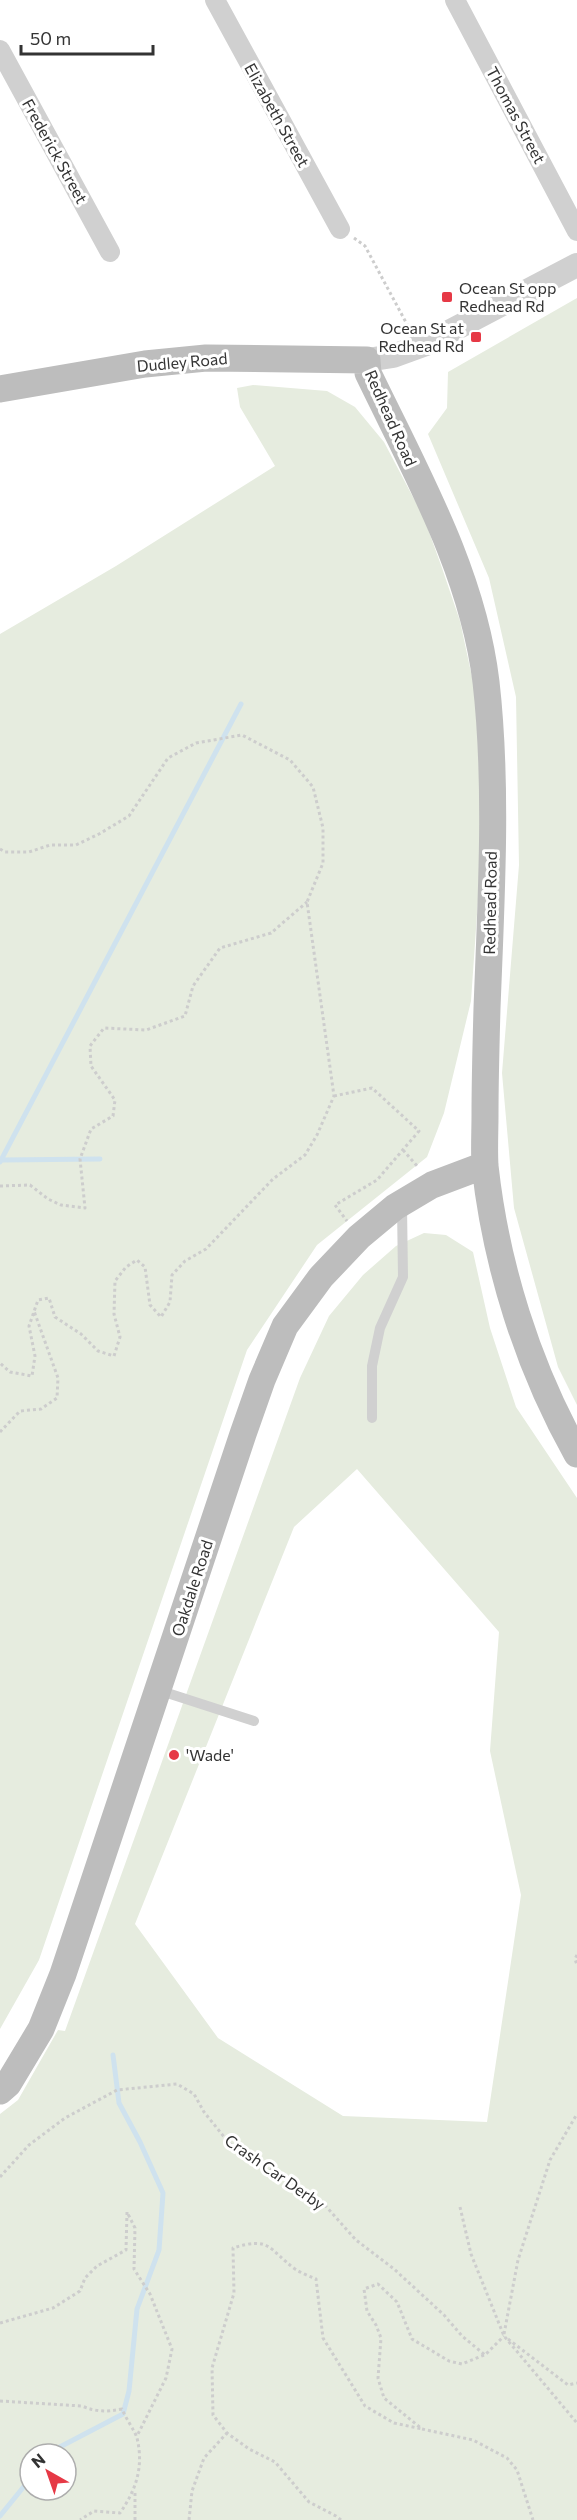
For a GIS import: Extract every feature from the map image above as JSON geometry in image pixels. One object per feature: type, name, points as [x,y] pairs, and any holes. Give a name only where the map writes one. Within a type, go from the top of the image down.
[{"type":"main road","name":"Dudley Road","points":[[0,389],[145,364],[206,358],[367,360]]},
{"type":"main road","name":"Redhead Road","points":[[367,360],[368,373],[460,573],[474,624],[485,678],[491,734],[491,909],[485,1062],[485,1165],[501,1255],[525,1340],[560,1424],[577,1454]]},
{"type":"main road","name":"Oakdale Road","points":[[0,2091],[8,2084],[41,2029],[59,1985],[243,1434],[262,1380],[285,1326],[321,1277],[344,1252],[402,1202],[432,1185],[485,1165]]},
{"type":"street","name":"Elizabeth Street","points":[[215,0],[340,229]]},
{"type":"street","name":"Thomas Street","points":[[455,0],[577,231]]},
{"type":"street","name":"Frederick Street","points":[[0,50],[110,252]]},
{"type":"street","points":[[367,360],[393,357],[426,344],[577,265]]},
{"type":"lane","points":[[372,1418],[372,1366],[380,1328],[403,1277],[402,1202]]},
{"type":"lane","points":[[158,1690],[254,1721]]},
{"type":"path","points":[[340,229],[365,246],[409,328]]},
{"type":"path","points":[[0,849],[5,852],[29,852],[50,845],[76,845],[129,816],[168,758],[196,743],[242,735],[290,760],[313,787],[323,828],[323,863],[307,902],[271,933],[220,948],[193,986],[184,1016],[146,1030],[104,1028],[90,1046],[92,1066],[115,1100],[113,1116],[91,1129],[80,1159],[85,1208],[48,1199],[30,1185],[0,1186]]},
{"type":"path","points":[[0,1363],[10,1372],[32,1376],[35,1356],[29,1326],[38,1300],[49,1298],[55,1317],[81,1334],[98,1351],[114,1356],[120,1336],[114,1314],[115,1281],[126,1267],[137,1260],[145,1267],[150,1305],[161,1317],[170,1302],[172,1275],[185,1261],[206,1249],[273,1179],[304,1155],[317,1135],[334,1096],[307,902]]},
{"type":"path","points":[[334,1096],[372,1088],[419,1131],[377,1180],[335,1205]]},
{"type":"path","points":[[0,1432],[20,1411],[41,1408],[57,1398],[58,1378],[34,1311]]},
{"type":"path","points":[[577,1955],[575,1959],[577,1965]]},
{"type":"path","name":"Crash Car Derby","points":[[0,2177],[29,2145],[65,2118],[117,2090],[177,2084],[194,2094],[204,2112],[229,2143],[322,2202],[357,2240],[394,2269],[444,2315],[462,2336],[485,2355]]},
{"type":"path","points":[[422,2429],[384,2398],[378,2378],[381,2338],[376,2325],[366,2311],[364,2289],[378,2284],[398,2302],[412,2338],[449,2361],[462,2364],[485,2355],[504,2336],[518,2260],[550,2160],[577,2114]]},
{"type":"path","points":[[460,2207],[471,2254],[504,2336],[577,2423]]},
{"type":"path","points":[[0,2323],[53,2308],[80,2291],[86,2278],[97,2266],[126,2250],[127,2212],[135,2228],[134,2269],[150,2294],[172,2349],[166,2378],[137,2436],[139,2469],[135,2492],[135,2520]]},
{"type":"path","points":[[340,2520],[309,2502],[274,2462],[249,2449],[228,2433],[213,2415],[212,2368],[234,2293],[233,2248],[252,2241],[272,2247],[296,2270],[316,2279],[323,2338],[365,2406],[394,2423],[473,2440],[507,2458],[517,2470],[533,2520]]},
{"type":"path","points":[[504,2336],[568,2385],[577,2383]]},
{"type":"path","points":[[0,2401],[82,2406],[108,2412],[122,2409],[128,2424],[137,2436]]},
{"type":"path","points":[[189,2520],[192,2491],[204,2458],[228,2433]]},
{"type":"path","points":[[80,2520],[94,2511],[120,2513],[135,2492]]},
{"type":"shaded area","points":[[577,298],[577,1405],[558,1367],[514,1208],[502,1073],[519,865],[516,697],[489,578],[428,434],[447,408],[448,372]]},
{"type":"shaded area","points":[[253,385],[327,391],[355,407],[384,442],[424,518],[442,568],[460,621],[484,733],[479,885],[471,1001],[444,1113],[427,1157],[317,1245],[247,1350],[39,1960],[0,2029],[0,634],[116,566],[275,466],[240,407],[237,388]]},
{"type":"shaded area","points":[[424,1233],[446,1235],[473,1252],[490,1328],[516,1407],[577,1498],[577,2520],[0,2520],[0,2114],[18,2100],[58,2030],[65,2031],[300,1378],[329,1316],[363,1275],[396,1246]],"holes":[[[357,1469],[499,1632],[490,1751],[521,1895],[487,2122],[343,2116],[218,2038],[135,1924],[294,1527]]]},
{"type":"waterway","points":[[0,1162],[241,704]]},
{"type":"waterway","points":[[2,1160],[100,1159]]},
{"type":"waterway","points":[[69,2442],[123,2414],[129,2391],[137,2309],[159,2250],[163,2193],[119,2103],[113,2055]]},
{"type":"waterway","points":[[0,2516],[18,2494]]},
{"type":"place","name":"Ocean St opp Redhead Rd","points":[[447,297]]},
{"type":"place","name":"Ocean St at Redhead Rd","points":[[476,337]]},
{"type":"place","name":"'Wade'","points":[[174,1755]]}]
